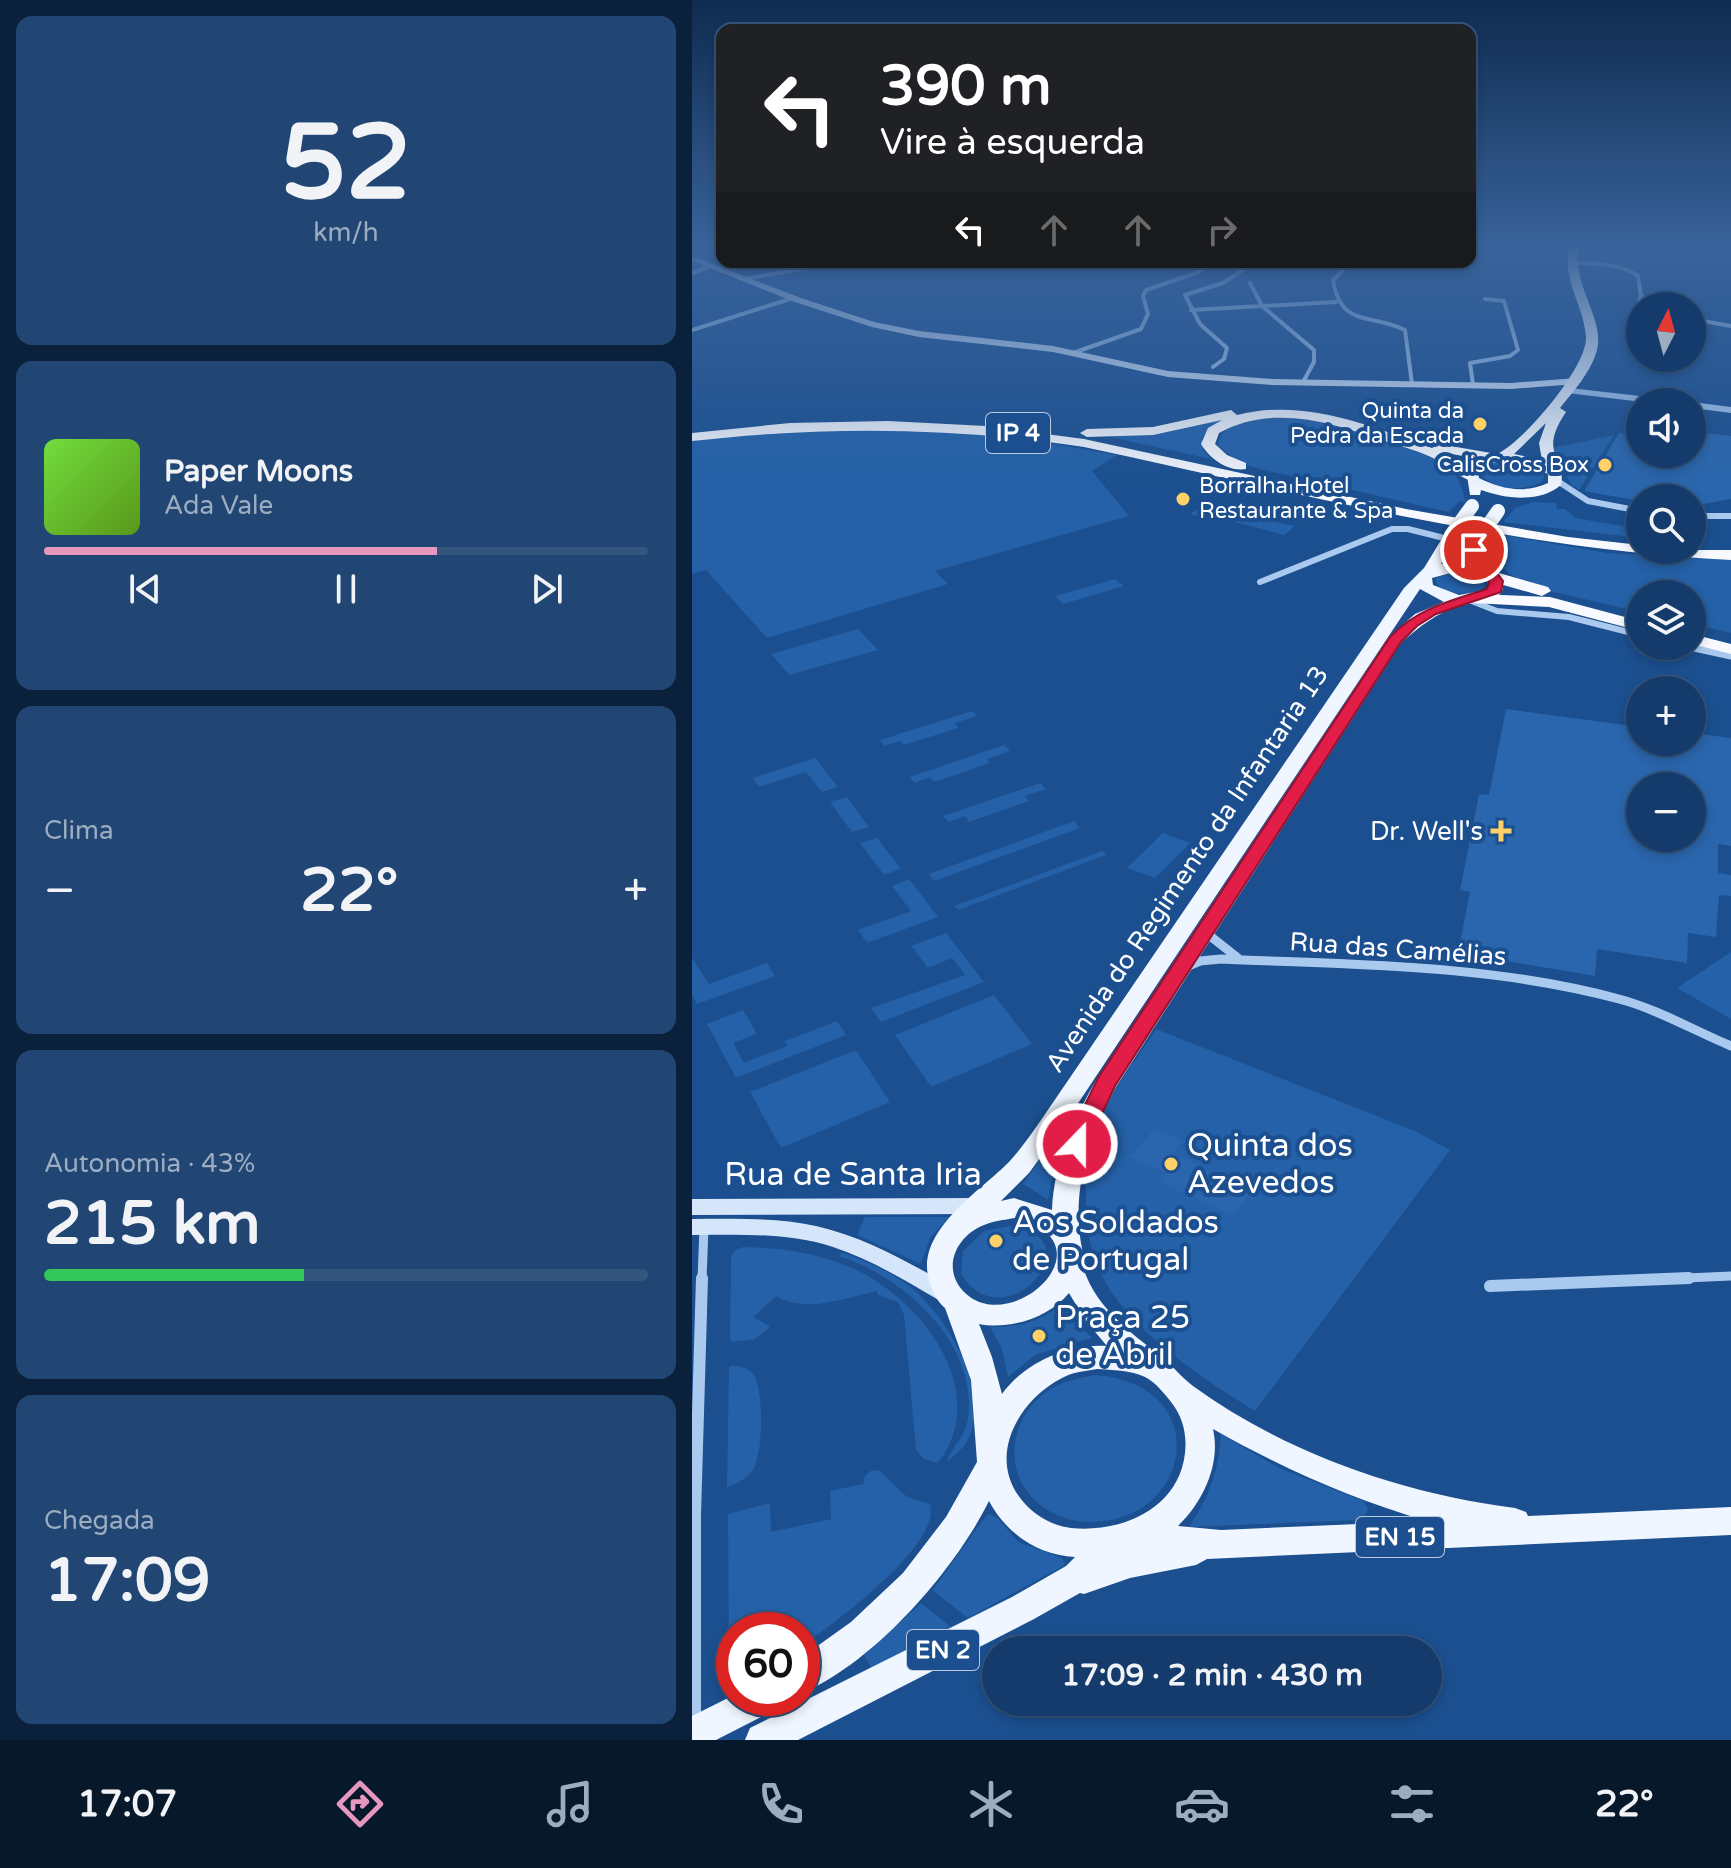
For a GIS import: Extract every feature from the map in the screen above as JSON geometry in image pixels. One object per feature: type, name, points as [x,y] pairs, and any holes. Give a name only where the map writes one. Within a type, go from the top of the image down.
[{"type":"highway","points":[[1030,428],[1099,434],[1143,432],[1245,411],[1296,409],[1345,417],[1447,451],[1499,458]]},
{"type":"highway","points":[[1446,515],[1240,466],[1216,455],[1209,447],[1209,438],[1221,425],[1245,417],[1276,413],[1315,415],[1345,422],[1438,455],[1473,479]]},
{"type":"highway","name":"IP 4","points":[[692,434],[777,423],[865,419],[949,421],[1030,428],[1139,448],[1446,515],[1562,537],[1626,545]]},
{"type":"highway","name":"IP 4","points":[[692,434],[866,425],[1019,433],[1108,448],[1501,532],[1557,541],[1626,546]]},
{"type":"highway","points":[[1557,541],[1642,552],[1731,552]]},
{"type":"highway","points":[[1706,549],[1731,552]]},
{"type":"highway","points":[[1706,551],[1731,552]]},
{"type":"highway","points":[[1490,575],[1626,611]]},
{"type":"highway","points":[[1469,599],[1543,601],[1626,622]]},
{"type":"highway","points":[[1706,630],[1731,635]]},
{"type":"highway","points":[[1706,643],[1731,649]]},
{"type":"main road","points":[[890,328],[1073,353],[1184,376],[1303,382],[1542,385],[1568,393]]},
{"type":"main road","points":[[1555,476],[1545,453],[1544,440],[1547,429],[1591,356],[1593,343],[1589,328]]},
{"type":"main road","points":[[1511,386],[1568,393]]},
{"type":"main road","points":[[1527,493],[1491,489],[1473,479],[1473,468],[1499,458],[1517,446],[1568,393]]},
{"type":"main road","points":[[1499,458],[1538,462],[1555,476]]},
{"type":"main road","points":[[1490,575],[1458,566],[1427,574],[1426,587],[1432,592],[1469,599],[1494,592],[1497,587],[1490,575],[1474,553],[1477,541],[1498,511],[1527,493],[1548,488],[1555,476]]},
{"type":"main road","name":"Avenida do Regimento da Infantaria 13","points":[[971,1215],[1020,1166],[1098,1056],[1409,591],[1427,574],[1472,506],[1473,479]]},
{"type":"main road","name":"Avenida do Regimento da Infantaria 13","points":[[1068,1252],[1063,1217],[1066,1185],[1084,1124],[1106,1083],[1395,640],[1421,617],[1469,599]]},
{"type":"main road","points":[[911,1207],[968,1198],[996,1185],[1020,1166]]},
{"type":"main road","name":"Rua de Santa Iria","points":[[692,1207],[911,1207],[971,1215]]},
{"type":"main road","name":"EN 2","points":[[762,1740],[1054,1591],[1173,1510],[1194,1480],[1201,1435],[1195,1414],[1184,1394],[1103,1323],[1087,1302],[1068,1252],[1046,1217],[1014,1208],[971,1215]]},
{"type":"main road","points":[[971,1215],[949,1236],[937,1265],[938,1279],[951,1299],[981,1364],[997,1487],[1010,1509],[1030,1528],[1055,1540],[1084,1545],[1128,1538]]},
{"type":"main road","name":"Rua de Santa Iria","points":[[698,1227],[774,1228],[820,1234],[866,1251],[951,1299]]},
{"type":"main road","points":[[951,1299],[974,1312],[994,1316],[1035,1306],[1051,1295],[1063,1281],[1068,1252]]},
{"type":"main road","name":"EN 2","points":[[820,1663],[866,1629],[927,1571],[965,1518],[1008,1404],[1030,1382],[1057,1365],[1099,1357],[1120,1358],[1158,1371]]},
{"type":"main road","name":"EN 15","points":[[1184,1394],[1246,1433],[1308,1463],[1428,1507],[1521,1522],[1659,1525]]},
{"type":"main road","name":"EN 15","points":[[1128,1538],[1231,1544],[1731,1521]]},
{"type":"main road","points":[[1054,1591],[1116,1567],[1231,1544]]},
{"type":"main road","points":[[694,1734],[728,1716]]},
{"type":"street","points":[[1073,353],[1136,332],[1139,328]]},
{"type":"street","points":[[1205,328],[1227,348],[1224,359],[1213,367]]},
{"type":"street","points":[[1288,328],[1306,339],[1314,349],[1315,360],[1303,382]]},
{"type":"street","points":[[1404,328],[1412,384]]},
{"type":"street","points":[[1473,385],[1470,363],[1510,356],[1518,350],[1512,328]]},
{"type":"street","points":[[1568,393],[1623,397]]},
{"type":"street","points":[[1568,393],[1626,397]]},
{"type":"street","points":[[1706,407],[1731,410]]},
{"type":"street","points":[[1555,476],[1588,501],[1626,508]]},
{"type":"street","points":[[1706,516],[1731,516]]},
{"type":"street","points":[[1260,582],[1392,529],[1449,537]]},
{"type":"street","points":[[1469,599],[1497,611],[1569,617],[1626,631]]},
{"type":"street","points":[[1706,651],[1731,656]]},
{"type":"street","points":[[1204,931],[1229,954],[1254,961]]},
{"type":"street","name":"Rua das Camélias","points":[[1178,971],[1206,960],[1254,961],[1439,969],[1539,982],[1623,1000],[1731,1046]]},
{"type":"street","points":[[694,1734],[698,1227]]},
{"type":"street","points":[[1490,1286],[1731,1276]]},
{"type":"shaded area","points":[[1288,417],[1374,436],[1439,460],[1456,475],[1465,502],[1459,501],[1449,512],[1422,506],[1260,469],[1240,463],[1218,446],[1221,436],[1235,424]]},
{"type":"shaded area","points":[[1221,420],[1202,438],[1203,450],[1211,459],[1110,437],[1170,431]]},
{"type":"shaded area","points":[[897,428],[1012,437],[1117,455],[1092,471],[1129,516],[935,571],[948,584],[767,638],[706,570],[692,574],[692,440],[768,432]]},
{"type":"shaded area","points":[[1614,435],[1579,490],[1570,483],[1553,448]]},
{"type":"shaded area","points":[[1514,462],[1512,465],[1522,463],[1529,468],[1532,465],[1544,473],[1543,481],[1528,487],[1510,488],[1494,484],[1481,474],[1482,469],[1493,463]]},
{"type":"shaded area","points":[[1533,502],[1556,503],[1557,509],[1565,509],[1575,518],[1626,527],[1626,536],[1503,522],[1515,508]]},
{"type":"shaded area","points":[[1201,506],[1295,526],[1284,535],[1190,514]]},
{"type":"shaded area","points":[[1496,534],[1626,554],[1626,564],[1706,564],[1706,559],[1731,560],[1731,633],[1706,627],[1706,580],[1626,580],[1626,609],[1541,589],[1520,581],[1487,556],[1488,545]]},
{"type":"shaded area","points":[[1460,570],[1485,580],[1484,587],[1461,594],[1437,585],[1436,578]]},
{"type":"shaded area","points":[[1115,579],[1124,586],[1063,604],[1055,596]]},
{"type":"shaded area","points":[[858,629],[878,650],[789,675],[771,654]]},
{"type":"shaded area","points":[[972,711],[977,716],[955,723],[958,728],[904,745],[900,741],[884,746],[880,740]]},
{"type":"shaded area","points":[[1004,745],[1010,751],[987,759],[990,763],[935,782],[930,777],[915,783],[910,777]]},
{"type":"shaded area","points":[[815,758],[838,787],[822,792],[806,772],[759,787],[753,778]]},
{"type":"shaded area","points":[[1040,783],[1046,789],[1025,796],[1029,801],[969,822],[965,816],[949,822],[943,816]]},
{"type":"shaded area","points":[[847,797],[869,827],[852,832],[830,802]]},
{"type":"shaded area","points":[[1074,821],[1080,828],[934,881],[929,874]]},
{"type":"shaded area","points":[[1163,833],[1190,843],[1155,878],[1127,868]]},
{"type":"shaded area","points":[[877,838],[901,869],[884,875],[860,843]]},
{"type":"shaded area","points":[[1102,851],[1106,855],[958,910],[954,906]]},
{"type":"shaded area","points":[[909,879],[938,917],[867,943],[858,930],[911,911],[892,886]]},
{"type":"shaded area","points":[[946,933],[984,982],[881,1022],[871,1008],[965,975],[952,958],[928,968],[911,946]]},
{"type":"shaded area","points":[[1731,952],[1731,1019],[1677,988]]},
{"type":"shaded area","points":[[692,958],[709,984],[767,963],[775,976],[697,1004],[692,995]]},
{"type":"shaded area","points":[[994,995],[1032,1044],[931,1087],[895,1035]]},
{"type":"shaded area","points":[[743,1010],[757,1034],[733,1043],[744,1063],[787,1046],[785,1041],[837,1021],[846,1035],[736,1078],[707,1024]]},
{"type":"shaded area","points":[[1156,1029],[1415,1131],[1450,1150],[1255,1411],[1189,1367],[1146,1331],[1111,1291],[1092,1252],[1086,1203],[1090,1144],[1110,1099]]},
{"type":"shaded area","points":[[856,1050],[890,1102],[781,1148],[750,1092]]},
{"type":"shaded area","points":[[1064,1126],[1067,1128],[1055,1163],[1048,1200],[1023,1184]]},
{"type":"shaded area","points":[[865,1217],[949,1217],[930,1238],[921,1264],[857,1235]]},
{"type":"shaded area","points":[[1009,1226],[1035,1234],[1046,1248],[1045,1264],[1035,1280],[1019,1292],[999,1297],[979,1292],[961,1274],[963,1251],[984,1231]]},
{"type":"shaded area","points":[[743,1247],[801,1252],[843,1264],[881,1285],[926,1326],[943,1352],[954,1379],[958,1407],[953,1436],[938,1463],[924,1459],[916,1450],[904,1315],[898,1302],[878,1295],[877,1291],[813,1304],[800,1304],[776,1296],[754,1317],[770,1327],[755,1339],[733,1342],[730,1339],[731,1257],[735,1250]]},
{"type":"shaded area","points":[[841,1252],[888,1272],[913,1289],[940,1318],[963,1358],[974,1400],[974,1420],[966,1442],[947,1462],[965,1430],[968,1418],[968,1390],[961,1364],[949,1339],[911,1297],[864,1266],[839,1256]]},
{"type":"shaded area","points":[[1064,1301],[1075,1321],[1092,1338],[1035,1355],[1008,1377],[1002,1349],[990,1327],[1030,1322]]},
{"type":"shaded area","points":[[729,1366],[739,1366],[752,1373],[759,1392],[761,1421],[759,1450],[753,1470],[742,1481],[727,1487]]},
{"type":"shaded area","points":[[1095,1375],[1134,1384],[1160,1402],[1174,1426],[1176,1452],[1169,1478],[1151,1501],[1125,1516],[1083,1522],[1051,1512],[1027,1491],[1019,1477],[1015,1445],[1025,1414],[1036,1401],[1060,1384]]},
{"type":"shaded area","points":[[1221,1434],[1279,1468],[1363,1501],[1368,1508],[1366,1514],[1357,1520],[1189,1527],[1212,1483]]},
{"type":"shaded area","points":[[872,1470],[880,1471],[907,1497],[930,1504],[929,1521],[919,1540],[882,1582],[820,1633],[820,1612],[729,1612],[728,1514],[770,1503],[771,1532],[831,1519],[830,1491],[863,1484],[865,1476]]},
{"type":"shaded area","points":[[989,1514],[998,1518],[1018,1542],[1062,1558],[1065,1565],[968,1618],[932,1590]]},
{"type":"shaded area","points":[[921,1603],[951,1627],[871,1668],[864,1655]]},
{"type":"building","points":[[1619,433],[1626,434],[1626,468],[1706,468],[1706,433],[1731,436],[1731,499],[1706,503],[1706,484],[1626,484],[1626,498],[1584,491]]},
{"type":"building","points":[[1506,709],[1626,725],[1626,756],[1706,756],[1706,735],[1731,738],[1731,846],[1718,844],[1718,873],[1731,875],[1731,896],[1719,895],[1716,937],[1688,933],[1687,963],[1597,949],[1595,976],[1458,953],[1470,892],[1460,890],[1479,794],[1489,795]]},
{"type":"building","name":"Quinta dos Azevedos","points":[[1155,1128],[1183,1141],[1172,1153],[1234,1182],[1242,1171],[1266,1183],[1253,1200],[1247,1197],[1233,1215],[1159,1182],[1166,1173],[1130,1157]]},
{"type":"place","name":"Quinta da Pedra da Escada","points":[[1480,424]]},
{"type":"place","name":"CalisCross Box","points":[[1605,465]]},
{"type":"place","name":"Borralha Hotel Restaurante & Spa","points":[[1183,499]]},
{"type":"place","name":"Dr. Well's","points":[[1501,831]]},
{"type":"place","name":"Quinta dos Azevedos","points":[[1171,1164]]},
{"type":"place","name":"Aos Soldados de Portugal","points":[[996,1241]]},
{"type":"place","name":"Praça 25 de Abril","points":[[1039,1336]]},
{"type":"route","points":[[1077,1144],[1106,1083],[1395,640],[1412,623],[1431,611],[1494,592],[1496,581],[1479,562],[1474,550]]}]
